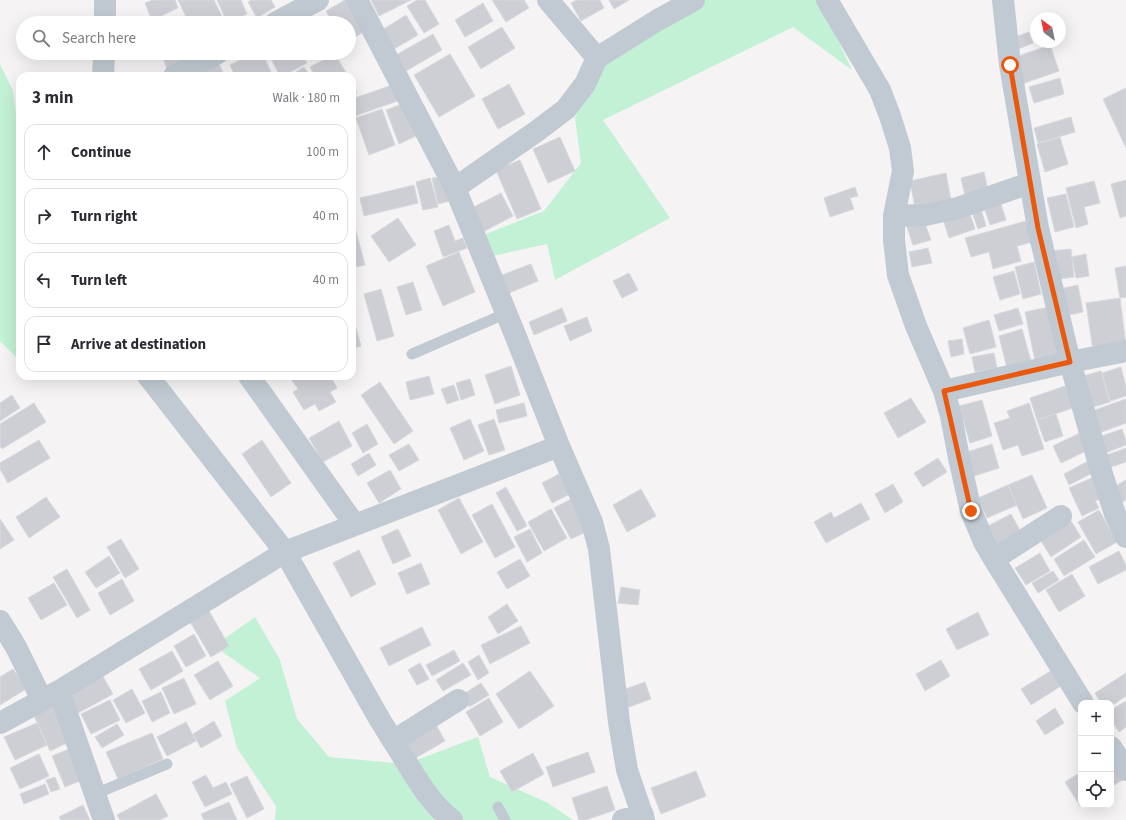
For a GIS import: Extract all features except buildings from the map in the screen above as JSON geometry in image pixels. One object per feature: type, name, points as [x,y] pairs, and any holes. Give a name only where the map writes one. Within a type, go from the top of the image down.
[{"type":"street","points":[[105,0],[105,16]]},
{"type":"street","points":[[288,16],[318,0]]},
{"type":"street","points":[[357,0],[456,188],[558,446],[592,522],[599,548],[620,729],[637,818]]},
{"type":"street","points":[[548,0],[597,58]]},
{"type":"street","points":[[456,188],[566,109],[585,84],[597,58],[656,21],[694,0]]},
{"type":"street","points":[[827,0],[880,90],[900,148],[903,171],[894,216],[894,240],[898,275],[916,326],[944,391],[971,511],[984,542],[1081,700]]},
{"type":"street","points":[[1003,0],[1010,65],[1038,228],[1070,362],[1101,471],[1115,514],[1126,537]]},
{"type":"street","points":[[104,60],[104,72]]},
{"type":"street","points":[[182,72],[205,60]]},
{"type":"street","points":[[894,216],[925,215],[958,208],[1030,183]]},
{"type":"street","points":[[944,391],[1070,362],[1126,352]]},
{"type":"street","points":[[151,380],[285,552],[376,714],[427,793],[452,820]]},
{"type":"street","points":[[252,380],[355,525]]},
{"type":"street","points":[[0,723],[50,695],[285,552],[558,446]]},
{"type":"street","points":[[994,558],[1061,516]]},
{"type":"street","points":[[0,621],[16,647],[50,695],[95,794],[104,820]]},
{"type":"street","points":[[393,741],[458,700]]},
{"type":"street","points":[[1114,744],[1126,736]]},
{"type":"street","points":[[1114,751],[1126,770]]},
{"type":"lane","points":[[412,354],[507,314]]},
{"type":"lane","points":[[95,794],[167,764]]},
{"type":"lane","points":[[498,807],[504,820]]},
{"type":"green space","points":[[701,0],[819,0],[852,70],[793,27],[603,120],[670,218],[555,280],[547,244],[488,257],[478,237],[544,211],[581,163],[575,118],[600,59]]},
{"type":"green space","points":[[0,64],[13,91],[16,114],[16,357],[0,341]]},
{"type":"green space","points":[[255,617],[280,660],[297,719],[329,757],[406,764],[478,737],[490,777],[548,803],[573,820],[275,820],[276,806],[237,748],[225,701],[260,678],[214,646]]},
{"type":"route","points":[[971,511],[951,416],[944,391],[1070,362],[1038,228],[1010,65]]}]
